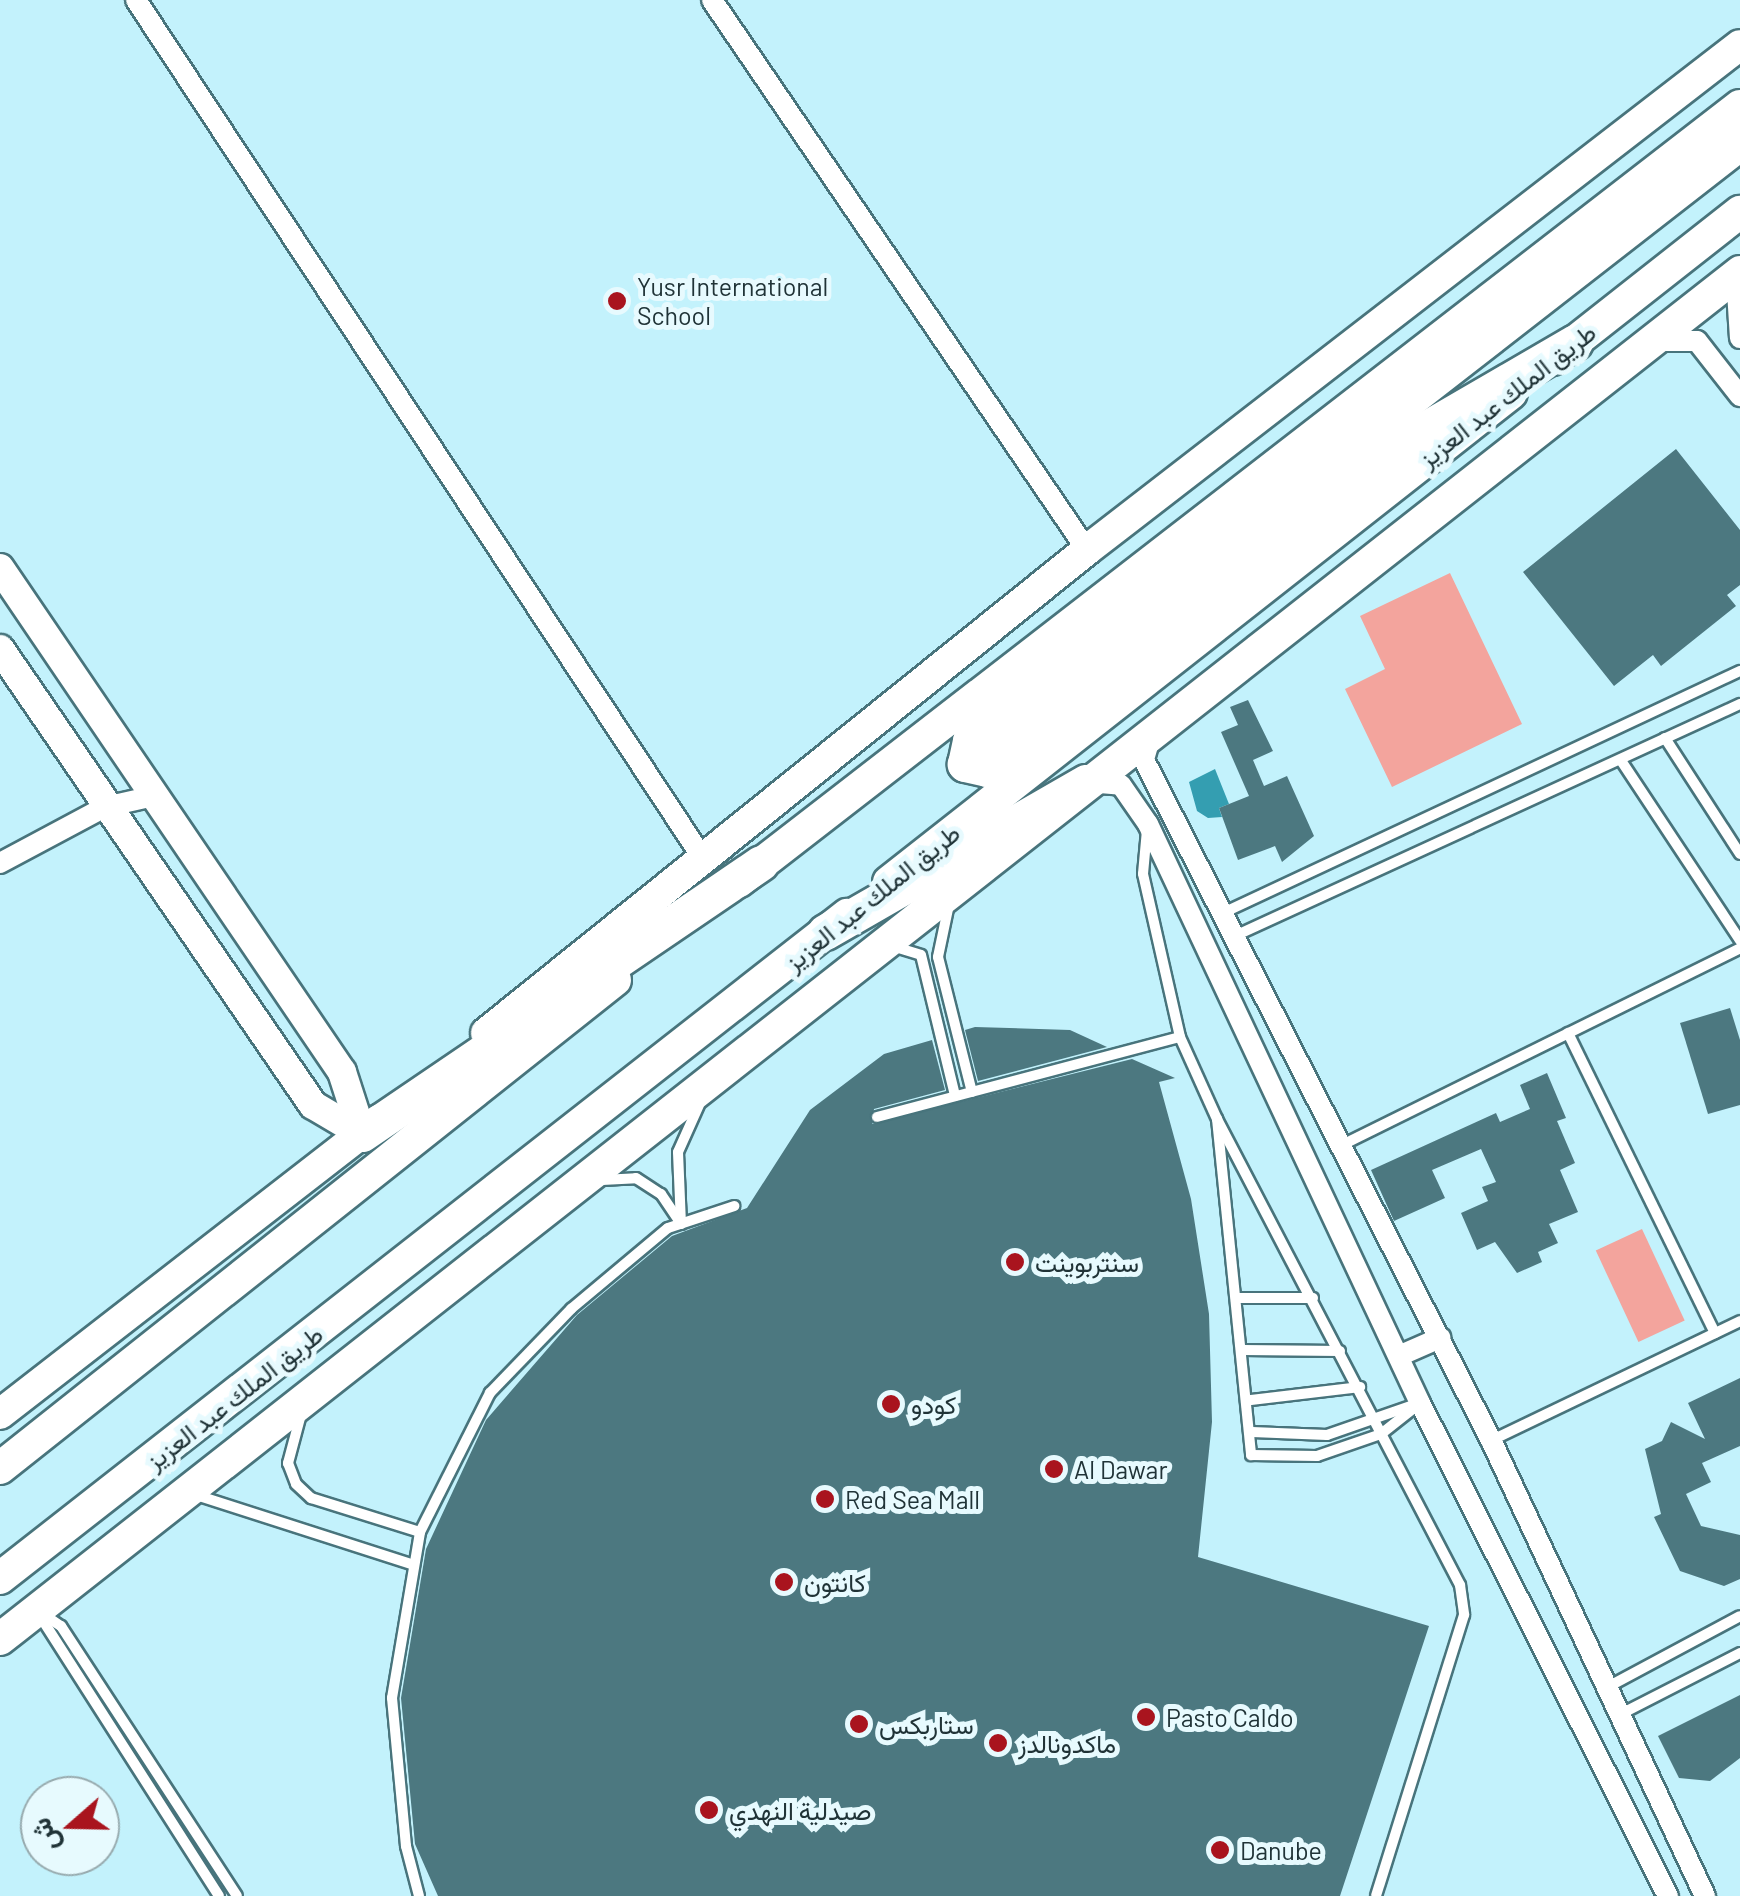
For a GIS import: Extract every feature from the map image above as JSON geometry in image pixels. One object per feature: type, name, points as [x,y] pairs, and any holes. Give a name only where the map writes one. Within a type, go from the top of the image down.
[{"type":"highway","points":[[1575,342],[1401,443],[986,769],[966,764],[970,741],[1740,142]]},
{"type":"highway","points":[[826,932],[1086,782]]},
{"type":"highway","points":[[362,1134],[761,863]]},
{"type":"main road","points":[[0,1414],[362,1134],[1087,550],[1740,45]]},
{"type":"main road","points":[[0,1468],[761,863],[1740,106]]},
{"type":"main road","name":"طريق الملك عبد العزيز","points":[[0,1578],[770,980],[1740,212]]},
{"type":"main road","points":[[0,1639],[192,1494],[490,1256],[891,946],[1154,727],[1738,274]]},
{"type":"main road","points":[[490,1256],[770,980]]},
{"type":"street","points":[[136,0],[702,857]]},
{"type":"street","points":[[712,0],[1087,550]]},
{"type":"street","points":[[1718,363],[1726,344],[1740,340],[1738,274]]},
{"type":"street","points":[[1652,342],[1697,341],[1740,396]]},
{"type":"street","points":[[0,568],[342,1072],[362,1134]]},
{"type":"street","points":[[0,649],[313,1104],[362,1134]]},
{"type":"street","points":[[1154,727],[1144,760],[1344,1144],[1491,1440],[1616,1716],[1704,1896]]},
{"type":"street","points":[[1086,782],[1120,785],[1148,824],[1401,1355],[1420,1403],[1668,1896]]},
{"type":"street","points":[[0,863],[106,807],[154,796]]},
{"type":"street","points":[[1401,1355],[1440,1338]]},
{"type":"lane","points":[[1225,912],[1740,671]]},
{"type":"lane","points":[[1236,934],[1622,762],[1740,704]]},
{"type":"lane","points":[[1666,738],[1740,854]]},
{"type":"lane","points":[[1622,762],[1740,940]]},
{"type":"lane","points":[[1148,824],[1143,874],[1180,1036],[1217,1119],[1460,1586],[1464,1615],[1376,1896]]},
{"type":"lane","points":[[958,891],[938,934],[938,957],[972,1092]]},
{"type":"lane","points":[[891,946],[922,955],[955,1096]]},
{"type":"lane","points":[[1344,1144],[1740,948]]},
{"type":"lane","points":[[1568,1033],[1715,1333]]},
{"type":"lane","points":[[877,1117],[1180,1036]]},
{"type":"lane","points":[[681,1224],[678,1152],[709,1086]]},
{"type":"lane","points":[[1217,1119],[1251,1400],[1251,1455],[1317,1456],[1381,1434],[1420,1403]]},
{"type":"lane","points":[[586,1181],[636,1178],[661,1194],[681,1224]]},
{"type":"lane","points":[[419,1896],[392,1713],[412,1564],[420,1532],[490,1393],[595,1283],[681,1224],[734,1206]]},
{"type":"lane","points":[[1239,1298],[1313,1298]]},
{"type":"lane","points":[[1491,1440],[1740,1321]]},
{"type":"lane","points":[[1243,1350],[1340,1351]]},
{"type":"lane","points":[[353,1365],[300,1418],[288,1463],[311,1498],[420,1532]]},
{"type":"lane","points":[[1251,1400],[1360,1388]]},
{"type":"lane","points":[[1252,1432],[1327,1434],[1420,1403]]},
{"type":"lane","points":[[192,1494],[412,1564]]},
{"type":"lane","points":[[38,1611],[219,1896]]},
{"type":"lane","points":[[38,1611],[61,1626],[238,1896]]},
{"type":"lane","points":[[1604,1689],[1740,1616]]},
{"type":"lane","points":[[1616,1716],[1740,1653]]},
{"type":"shaded area","points":[[1450,573],[1522,724],[1392,787],[1345,689],[1385,669],[1360,616]]},
{"type":"shaded area","points":[[1642,1229],[1685,1321],[1638,1342],[1596,1251]]},
{"type":"water","points":[[1215,769],[1229,804],[1219,808],[1222,817],[1208,818],[1197,811],[1189,782]]},
{"type":"building","points":[[1676,449],[1740,530],[1740,585],[1727,595],[1736,606],[1661,666],[1653,655],[1614,686],[1523,572]]},
{"type":"building","points":[[1248,700],[1273,751],[1253,760],[1264,786],[1287,776],[1314,836],[1282,862],[1275,846],[1238,860],[1219,808],[1249,796],[1221,732],[1238,725],[1230,707]]},
{"type":"building","points":[[1730,1008],[1740,1040],[1740,1105],[1708,1114],[1680,1023]]},
{"type":"building","points":[[965,1030],[1070,1030],[1107,1047],[978,1081]]},
{"type":"building","name":"Red Sea Mall","points":[[932,1040],[945,1090],[874,1109],[872,1124],[1132,1059],[1175,1078],[1159,1082],[1191,1199],[1209,1314],[1212,1422],[1198,1557],[1429,1626],[1340,1896],[438,1896],[415,1844],[401,1698],[426,1549],[486,1420],[577,1315],[672,1236],[747,1208],[810,1110],[884,1054]]},
{"type":"building","points":[[1547,1073],[1566,1118],[1557,1121],[1575,1163],[1560,1170],[1578,1212],[1549,1224],[1558,1243],[1538,1252],[1542,1262],[1517,1273],[1495,1242],[1477,1250],[1461,1213],[1488,1201],[1482,1187],[1496,1182],[1481,1149],[1432,1170],[1445,1198],[1394,1221],[1371,1170],[1496,1113],[1500,1122],[1530,1109],[1520,1085]]},
{"type":"building","points":[[1740,1378],[1740,1446],[1702,1463],[1711,1482],[1686,1494],[1701,1526],[1740,1535],[1740,1579],[1724,1586],[1680,1571],[1654,1517],[1661,1514],[1645,1449],[1662,1441],[1671,1422],[1705,1439],[1688,1403]]},
{"type":"building","points":[[1740,1695],[1740,1758],[1710,1781],[1679,1778],[1658,1736]]},
{"type":"place","name":"Yusr International School","points":[[617,301]]},
{"type":"place","name":"سنتربوينت","points":[[1015,1262]]},
{"type":"place","name":"كودو","points":[[891,1404]]},
{"type":"place","name":"Al Dawar","points":[[1054,1469]]},
{"type":"place","name":"Red Sea Mall","points":[[825,1499]]},
{"type":"place","name":"كانتون","points":[[784,1582]]},
{"type":"place","name":"Pasto Caldo","points":[[1146,1717]]},
{"type":"place","name":"ستاربكس","points":[[859,1724]]},
{"type":"place","name":"ماكدونالدز","points":[[998,1743]]},
{"type":"place","name":"صيدلية النهدي","points":[[709,1810]]},
{"type":"place","name":"Danube","points":[[1220,1850]]}]
